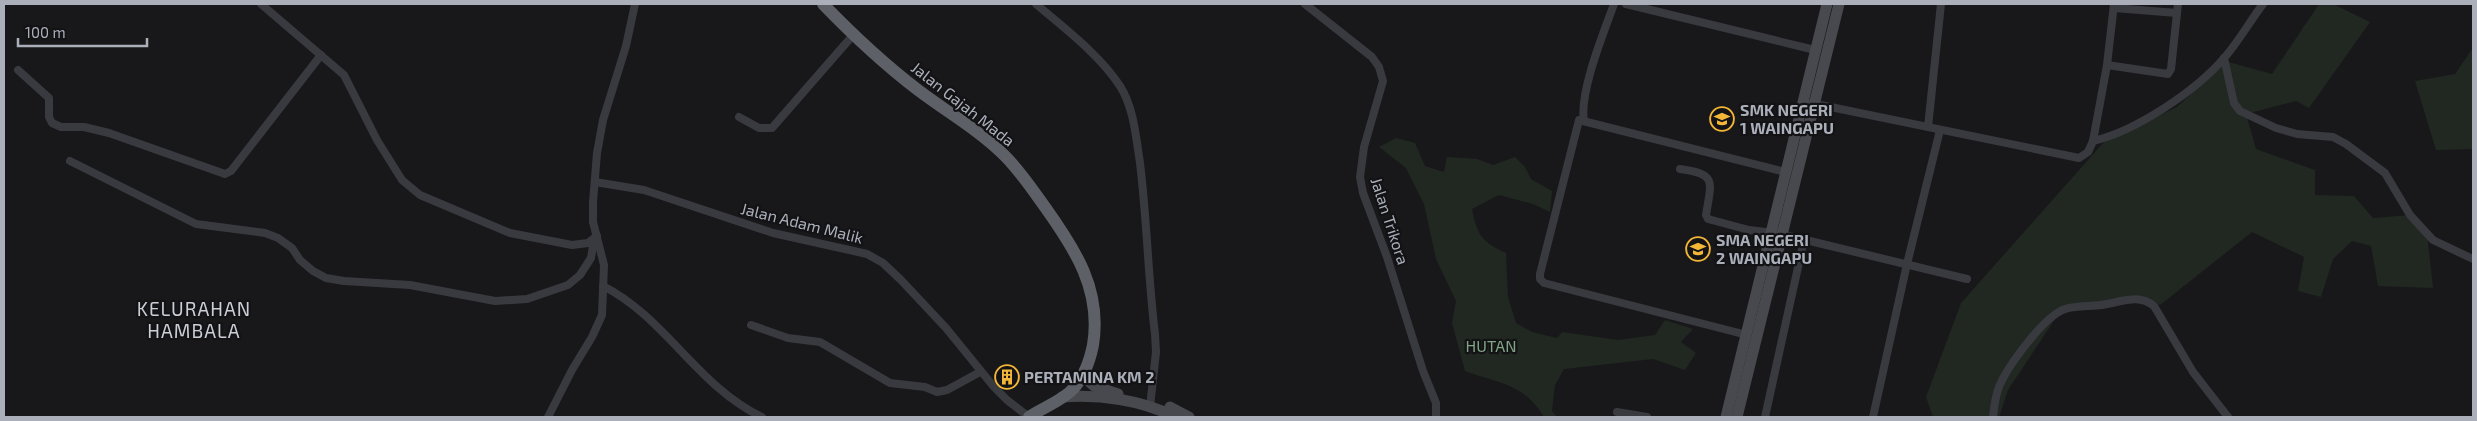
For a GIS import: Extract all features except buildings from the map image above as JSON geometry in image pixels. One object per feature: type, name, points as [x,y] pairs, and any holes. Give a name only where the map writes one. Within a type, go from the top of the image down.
[{"type":"highway","name":"Jalan Gajah Mada","points":[[823,4],[902,77],[1004,155],[1030,186],[1069,241],[1083,267],[1094,304],[1095,331],[1091,353],[1083,376],[1072,390],[1029,417]]},
{"type":"main road","points":[[1737,417],[1776,233],[1808,103],[1815,50],[1827,4]]},
{"type":"main road","points":[[1726,417],[1746,335],[1776,233],[1785,172],[1840,4]]},
{"type":"main road","points":[[1083,376],[1094,386],[1105,391],[1189,417]]},
{"type":"main road","points":[[1062,397],[1102,398],[1150,404],[1175,417]]},
{"type":"street","points":[[261,4],[344,75],[377,140],[402,180],[420,195],[510,233],[572,245],[582,245],[595,238]]},
{"type":"street","points":[[548,417],[602,315],[604,265],[595,238],[593,222],[595,182],[602,126],[626,46],[635,4]]},
{"type":"street","points":[[1036,4],[1091,53],[1120,86],[1128,101],[1135,129],[1144,197],[1155,334],[1156,352],[1150,404]]},
{"type":"street","name":"Jalan Trikora","points":[[1305,4],[1372,58],[1379,67],[1383,81],[1364,147],[1360,177],[1363,193],[1387,257],[1423,371],[1436,402],[1436,417]]},
{"type":"street","points":[[1584,120],[1583,111],[1587,88],[1614,4]]},
{"type":"street","points":[[1626,4],[1815,50]]},
{"type":"street","points":[[1928,128],[1940,4]]},
{"type":"street","points":[[2107,65],[2168,74],[2171,69],[2178,4]]},
{"type":"street","points":[[2093,142],[2109,138],[2154,113],[2197,83],[2224,58],[2263,4]]},
{"type":"street","points":[[1808,103],[2079,158],[2088,152],[2093,142],[2107,65],[2114,6],[2177,14]]},
{"type":"street","points":[[739,117],[759,128],[772,128],[854,34]]},
{"type":"street","points":[[18,70],[49,98],[49,117],[52,123],[61,127],[84,127],[108,133],[225,174],[231,171],[321,55]]},
{"type":"street","points":[[2224,58],[2234,103],[2240,111],[2276,128],[2297,134],[2332,137],[2346,144],[2385,173],[2410,215],[2433,240],[2473,259]]},
{"type":"street","points":[[1746,335],[1544,283],[1540,279],[1578,121],[1584,120],[1785,172]]},
{"type":"street","points":[[1873,417],[1907,264],[1940,130]]},
{"type":"street","points":[[70,161],[196,224],[265,233],[278,238],[292,248],[300,260],[313,271],[326,278],[410,285],[495,301],[527,299],[568,285],[580,275],[591,258],[595,238]]},
{"type":"street","points":[[1680,169],[1702,172],[1708,177],[1710,184],[1706,215],[1708,219],[1776,233],[1968,279]]},
{"type":"street","name":"Jalan Adam Malik","points":[[595,182],[644,190],[773,233],[867,254],[883,263],[901,280],[946,328],[980,372],[1007,400],[1029,417]]},
{"type":"street","points":[[1765,417],[1804,240]]},
{"type":"street","points":[[603,286],[626,299],[719,390],[740,407],[762,417]]},
{"type":"street","points":[[1993,417],[1994,401],[2000,385],[2037,330],[2053,315],[2065,309],[2137,298],[2144,299],[2154,306],[2193,372],[2214,402],[2228,417]]},
{"type":"street","points":[[751,325],[788,338],[820,342],[890,383],[925,387],[937,392],[947,390],[980,372]]},
{"type":"street","points":[[1617,412],[1647,417]]},
{"type":"green space","points":[[2319,4],[2333,4],[2370,22],[2309,108],[2296,101],[2246,114],[2256,149],[2315,170],[2315,195],[2354,196],[2373,218],[2412,215],[2427,234],[2433,288],[2378,286],[2371,246],[2352,241],[2333,259],[2321,297],[2298,291],[2304,257],[2252,232],[2160,305],[2143,296],[2064,312],[2055,319],[2008,390],[1999,417],[1933,417],[1926,397],[1961,303],[2104,142],[2177,107],[2225,61],[2272,74]]},
{"type":"green space","points":[[2473,48],[2472,149],[2436,150],[2415,81],[2455,74]]},
{"type":"green space","name":"HUTAN","points":[[1396,138],[1415,143],[1425,166],[1444,172],[1447,157],[1477,159],[1493,165],[1515,157],[1525,167],[1531,179],[1552,191],[1550,212],[1533,204],[1499,195],[1472,209],[1476,225],[1482,237],[1491,245],[1506,253],[1508,297],[1516,323],[1532,332],[1557,338],[1562,332],[1618,340],[1655,335],[1665,320],[1693,329],[1681,342],[1696,353],[1685,370],[1653,359],[1564,369],[1555,385],[1552,411],[1557,417],[1544,417],[1528,397],[1510,386],[1465,371],[1452,323],[1456,301],[1436,259],[1424,204],[1406,168],[1379,147]]},
{"type":"place","name":"SMK NEGERI 1 WAINGAPU","points":[[1722,119]]},
{"type":"place","name":"SMA NEGERI 2 WAINGAPU","points":[[1698,249]]},
{"type":"place","name":"PERTAMINA KM 2","points":[[1007,377]]},
{"type":"district","name":"KELURAHAN HAMBALA","points":[[194,320]]}]
